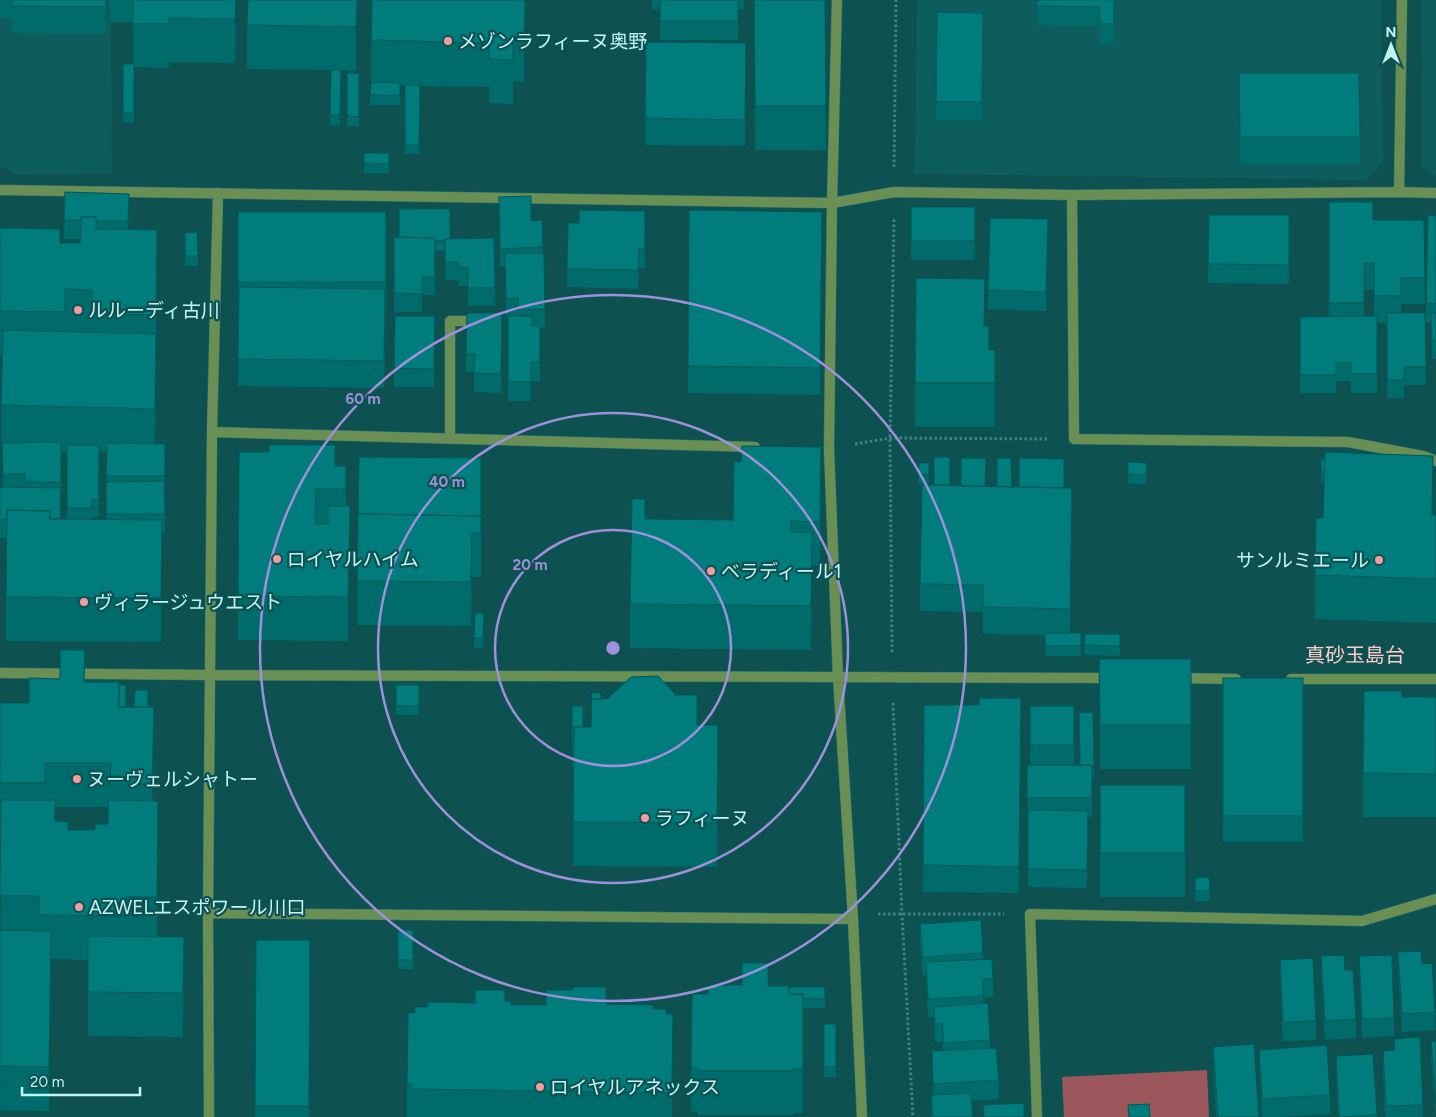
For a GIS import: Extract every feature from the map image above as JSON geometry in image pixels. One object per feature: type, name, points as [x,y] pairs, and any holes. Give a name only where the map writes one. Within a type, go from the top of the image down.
[{"type":"street","points":[[837,0],[824,449],[853,920],[862,1117]]},
{"type":"street","points":[[1399,192],[1402,0]]},
{"type":"street","points":[[0,190],[832,203],[894,192],[1072,195],[1399,192],[1436,194]]},
{"type":"street","points":[[209,1117],[208,913],[212,432],[218,193]]},
{"type":"street","points":[[1072,195],[1074,439],[1348,442],[1424,456],[1436,462]]},
{"type":"street","points":[[450,438],[450,321],[490,321]]},
{"type":"street","points":[[212,432],[769,448]]},
{"type":"street","points":[[0,673],[1120,678]]},
{"type":"street","points":[[1169,678],[1248,679]]},
{"type":"street","points":[[1278,679],[1436,679]]},
{"type":"street","points":[[1037,1117],[1030,914],[1362,921],[1436,898]]},
{"type":"street","points":[[208,913],[853,920]]},
{"type":"path","points":[[896,0],[890,438],[892,678],[913,1117]]},
{"type":"path","points":[[824,449],[890,438],[1074,439]]},
{"type":"path","points":[[853,920],[873,914],[1030,914]]},
{"type":"shaded area","points":[[0,0],[111,0],[112,174],[16,175],[0,166]]},
{"type":"shaded area","points":[[917,0],[1381,0],[1383,162],[1366,180],[915,174]]},
{"type":"shaded area","points":[[1422,0],[1436,0],[1436,177],[1421,166]]},
{"type":"shaded area","points":[[1207,1070],[1209,1117],[1064,1117],[1062,1077]]},
{"type":"building","points":[[12,0],[106,0],[106,7],[12,6]]},
{"type":"building","points":[[133,0],[236,0],[235,19],[169,18],[169,24],[133,24]]},
{"type":"building","points":[[248,0],[357,0],[356,27],[247,25]]},
{"type":"building","points":[[372,0],[525,0],[524,38],[513,37],[513,60],[489,59],[489,43],[371,40]]},
{"type":"building","points":[[660,0],[738,0],[738,21],[660,21]]},
{"type":"building","points":[[754,0],[825,0],[826,106],[755,106]]},
{"type":"building","points":[[1037,0],[1114,0],[1114,24],[1100,24],[1100,7],[1037,6]]},
{"type":"building","points":[[937,12],[983,13],[982,102],[936,102]]},
{"type":"building","points":[[646,42],[746,43],[745,120],[645,118]]},
{"type":"building","points":[[123,64],[134,64],[134,113],[123,113]]},
{"type":"building","points":[[331,70],[341,70],[340,115],[330,115]]},
{"type":"building","points":[[347,73],[359,73],[359,117],[347,116]]},
{"type":"building","points":[[1239,73],[1359,73],[1360,137],[1240,137]]},
{"type":"building","points":[[371,82],[400,83],[400,96],[370,95]]},
{"type":"building","points":[[405,85],[420,85],[419,145],[405,145]]},
{"type":"building","points":[[364,153],[389,153],[389,164],[364,163]]},
{"type":"building","points":[[65,192],[129,194],[128,221],[96,221],[96,217],[81,217],[81,220],[64,220]]},
{"type":"building","points":[[531,196],[531,221],[542,220],[543,247],[500,249],[499,197]]},
{"type":"building","points":[[1329,202],[1373,202],[1373,220],[1424,220],[1425,278],[1401,278],[1401,296],[1374,296],[1374,263],[1364,263],[1364,303],[1329,303]]},
{"type":"building","points":[[911,207],[975,207],[975,241],[911,241]]},
{"type":"building","points":[[399,209],[450,209],[450,239],[435,241],[435,238],[399,237]]},
{"type":"building","points":[[579,210],[645,211],[645,249],[639,249],[638,270],[567,269],[568,223],[579,223]]},
{"type":"building","points":[[689,210],[822,212],[820,368],[688,366]]},
{"type":"building","points":[[238,212],[386,212],[386,282],[238,282]]},
{"type":"building","points":[[1209,215],[1289,215],[1289,265],[1208,264]]},
{"type":"building","points":[[1428,215],[1436,216],[1436,304],[1426,303]]},
{"type":"building","points":[[81,217],[96,217],[96,229],[157,230],[156,315],[92,314],[92,290],[65,289],[65,312],[0,311],[0,228],[60,229],[60,243],[80,243]]},
{"type":"building","points":[[990,218],[1048,219],[1046,292],[988,290]]},
{"type":"building","points":[[197,232],[198,256],[185,256],[185,233]]},
{"type":"building","points":[[394,237],[435,238],[435,277],[422,277],[422,294],[394,293]]},
{"type":"building","points":[[494,238],[495,288],[468,288],[468,267],[458,267],[458,262],[445,262],[445,239]]},
{"type":"building","points":[[505,253],[544,253],[545,309],[518,310],[518,298],[506,298]]},
{"type":"building","points":[[916,278],[985,279],[984,326],[989,326],[989,350],[995,350],[995,383],[915,383]]},
{"type":"building","points":[[239,287],[385,289],[384,361],[238,359]]},
{"type":"building","points":[[467,313],[502,313],[501,374],[474,373],[475,354],[466,354]]},
{"type":"building","points":[[1387,313],[1425,313],[1426,367],[1404,367],[1404,380],[1387,380]]},
{"type":"building","points":[[1431,313],[1436,313],[1436,341],[1432,341]]},
{"type":"building","points":[[395,316],[435,316],[434,369],[394,368]]},
{"type":"building","points":[[508,316],[532,316],[532,326],[540,326],[540,362],[531,362],[531,382],[508,382]]},
{"type":"building","points":[[1377,316],[1377,374],[1351,374],[1351,363],[1336,363],[1336,375],[1300,375],[1300,317]]},
{"type":"building","points":[[3,330],[156,334],[155,409],[1,405]]},
{"type":"building","points":[[61,442],[61,482],[25,482],[25,474],[3,474],[2,443]]},
{"type":"building","points":[[107,443],[165,444],[165,476],[106,476]]},
{"type":"building","points":[[67,445],[99,445],[99,499],[92,499],[92,508],[67,508]]},
{"type":"building","name":"ロイヤルハイム","points":[[269,445],[335,445],[335,466],[346,466],[346,489],[316,489],[315,524],[328,524],[328,506],[350,506],[348,597],[238,596],[239,452],[269,452]]},
{"type":"building","name":"ベラディール1","points":[[742,446],[821,447],[820,522],[791,521],[791,532],[812,533],[811,606],[630,604],[632,499],[645,499],[645,519],[733,520],[734,461],[741,462]]},
{"type":"building","name":"サンルミエール","points":[[1325,452],[1433,456],[1432,515],[1436,515],[1436,579],[1315,575],[1316,518],[1323,518]]},
{"type":"building","points":[[359,457],[481,458],[481,516],[358,514]]},
{"type":"building","points":[[934,457],[950,457],[950,485],[934,485]]},
{"type":"building","points":[[961,458],[986,458],[985,486],[961,486]]},
{"type":"building","points":[[997,458],[1011,458],[1012,487],[997,486]]},
{"type":"building","points":[[1019,458],[1064,459],[1064,488],[1019,487]]},
{"type":"building","points":[[1321,459],[1325,459],[1324,472],[1321,472]]},
{"type":"building","points":[[1128,462],[1147,463],[1146,475],[1128,474]]},
{"type":"building","points":[[919,463],[929,463],[929,475],[918,474]]},
{"type":"building","points":[[164,481],[165,514],[106,514],[106,482]]},
{"type":"building","points":[[922,485],[1072,488],[1070,609],[983,607],[983,585],[920,584]]},
{"type":"building","points":[[0,487],[61,488],[60,519],[50,519],[50,511],[7,510],[6,520],[0,520]]},
{"type":"building","points":[[7,510],[50,511],[50,519],[162,520],[161,598],[6,597]]},
{"type":"building","points":[[358,514],[481,516],[481,533],[472,533],[471,582],[357,581]]},
{"type":"building","points":[[475,613],[484,613],[483,638],[474,638]]},
{"type":"building","points":[[1045,633],[1081,633],[1081,646],[1045,646]]},
{"type":"building","points":[[1085,634],[1120,634],[1120,646],[1084,645]]},
{"type":"building","points":[[60,650],[85,650],[84,682],[119,682],[118,707],[154,707],[152,784],[110,784],[111,763],[45,763],[45,783],[0,783],[0,703],[29,703],[29,678],[60,679]]},
{"type":"building","points":[[1099,659],[1191,659],[1191,725],[1100,725]]},
{"type":"building","name":"ラフィーヌ","points":[[658,676],[676,695],[697,695],[697,725],[718,725],[717,823],[573,822],[574,727],[591,727],[591,699],[607,699],[631,677]]},
{"type":"building","points":[[1223,678],[1303,678],[1303,816],[1223,816]]},
{"type":"building","points":[[119,685],[126,685],[126,706],[119,707]]},
{"type":"building","points":[[396,685],[419,685],[419,706],[396,706]]},
{"type":"building","points":[[135,690],[148,690],[148,707],[134,707]]},
{"type":"building","points":[[1364,691],[1402,691],[1402,697],[1436,697],[1436,774],[1363,773]]},
{"type":"building","points":[[591,693],[601,693],[601,699],[591,699]]},
{"type":"building","points":[[979,698],[1021,698],[1019,867],[923,865],[924,705],[979,705]]},
{"type":"building","points":[[572,706],[583,706],[583,727],[574,727],[573,757],[572,757]]},
{"type":"building","points":[[1030,706],[1074,706],[1074,745],[1030,745]]},
{"type":"building","points":[[1093,712],[1094,768],[1092,768],[1092,765],[1080,765],[1079,713]]},
{"type":"building","points":[[1027,765],[1092,765],[1092,798],[1027,798]]},
{"type":"building","points":[[1100,785],[1185,785],[1185,853],[1100,853]]},
{"type":"building","points":[[1,800],[55,800],[55,821],[68,822],[68,830],[95,830],[95,824],[108,824],[108,800],[158,801],[157,897],[126,897],[126,916],[39,915],[39,896],[0,896]]},
{"type":"building","points":[[1028,810],[1088,811],[1087,870],[1028,869]]},
{"type":"building","points":[[1209,877],[1210,891],[1195,891],[1195,878]]},
{"type":"building","points":[[981,920],[983,953],[923,957],[920,924]]},
{"type":"building","points":[[0,930],[51,931],[49,1067],[0,1066]]},
{"type":"building","points":[[398,930],[413,930],[413,960],[398,960]]},
{"type":"building","points":[[88,936],[184,937],[183,993],[88,992]]},
{"type":"building","points":[[256,940],[310,940],[309,1106],[255,1106]]},
{"type":"building","points":[[1421,951],[1422,964],[1432,963],[1435,1012],[1402,1014],[1398,952]]},
{"type":"building","points":[[1344,955],[1345,970],[1353,970],[1356,1019],[1325,1021],[1321,956]]},
{"type":"building","points":[[1392,955],[1394,1018],[1362,1019],[1359,956]]},
{"type":"building","points":[[1313,958],[1316,1021],[1283,1022],[1280,960]]},
{"type":"building","points":[[992,959],[993,979],[983,979],[983,996],[928,999],[926,962]]},
{"type":"building","points":[[742,963],[768,963],[768,986],[789,986],[789,994],[803,994],[803,1069],[794,1069],[794,1071],[698,1071],[698,1068],[691,1068],[692,994],[708,994],[708,985],[742,985]]},
{"type":"building","points":[[573,987],[606,987],[606,1004],[653,1005],[653,1009],[666,1009],[666,1014],[673,1014],[672,1086],[669,1086],[669,1093],[411,1089],[411,1084],[407,1084],[408,1013],[415,1013],[415,1007],[428,1007],[428,1002],[475,1003],[475,990],[505,990],[505,1001],[511,1001],[511,1005],[546,1005],[546,990],[573,990]]},
{"type":"building","points":[[789,987],[825,987],[825,999],[803,998],[803,994],[789,994]]},
{"type":"building","points":[[988,1003],[990,1040],[944,1043],[942,1023],[935,1024],[934,1007]]},
{"type":"building","points":[[824,1024],[836,1024],[836,1067],[824,1067]]},
{"type":"building","points":[[1420,1037],[1423,1105],[1386,1106],[1383,1051],[1395,1050],[1394,1039]]},
{"type":"building","points":[[1431,1041],[1436,1041],[1436,1104]]},
{"type":"building","points":[[1254,1044],[1259,1117],[1218,1117],[1213,1047]]},
{"type":"building","points":[[1327,1045],[1330,1095],[1262,1099],[1259,1050]]},
{"type":"building","points":[[996,1048],[999,1080],[933,1084],[932,1051]]},
{"type":"building","points":[[1373,1054],[1377,1115],[1339,1117],[1336,1056]]},
{"type":"building","points":[[971,1093],[973,1117],[933,1117],[931,1095]]},
{"type":"building","points":[[1024,1103],[1024,1117],[984,1117],[983,1105]]},
{"type":"building","points":[[1149,1104],[1150,1117],[1129,1117],[1128,1105]]},
{"type":"place","name":"メゾンラフィーヌ奥野","points":[[448,41]]},
{"type":"place","name":"ルルーディ古川","points":[[78,310]]},
{"type":"place","name":"ロイヤルハイム","points":[[277,559]]},
{"type":"place","name":"サンルミエール","points":[[1379,560]]},
{"type":"place","name":"ベラディール1","points":[[711,571]]},
{"type":"place","name":"ヴィラージュウエスト","points":[[84,602]]},
{"type":"place","name":"ヌーヴェルシャトー","points":[[77,779]]},
{"type":"place","name":"ラフィーヌ","points":[[645,818]]},
{"type":"place","name":"AZWELエスポワール川口","points":[[79,907]]},
{"type":"place","name":"ロイヤルアネックス","points":[[540,1087]]},
{"type":"district","name":"真砂玉島台","points":[[1355,655]]}]
